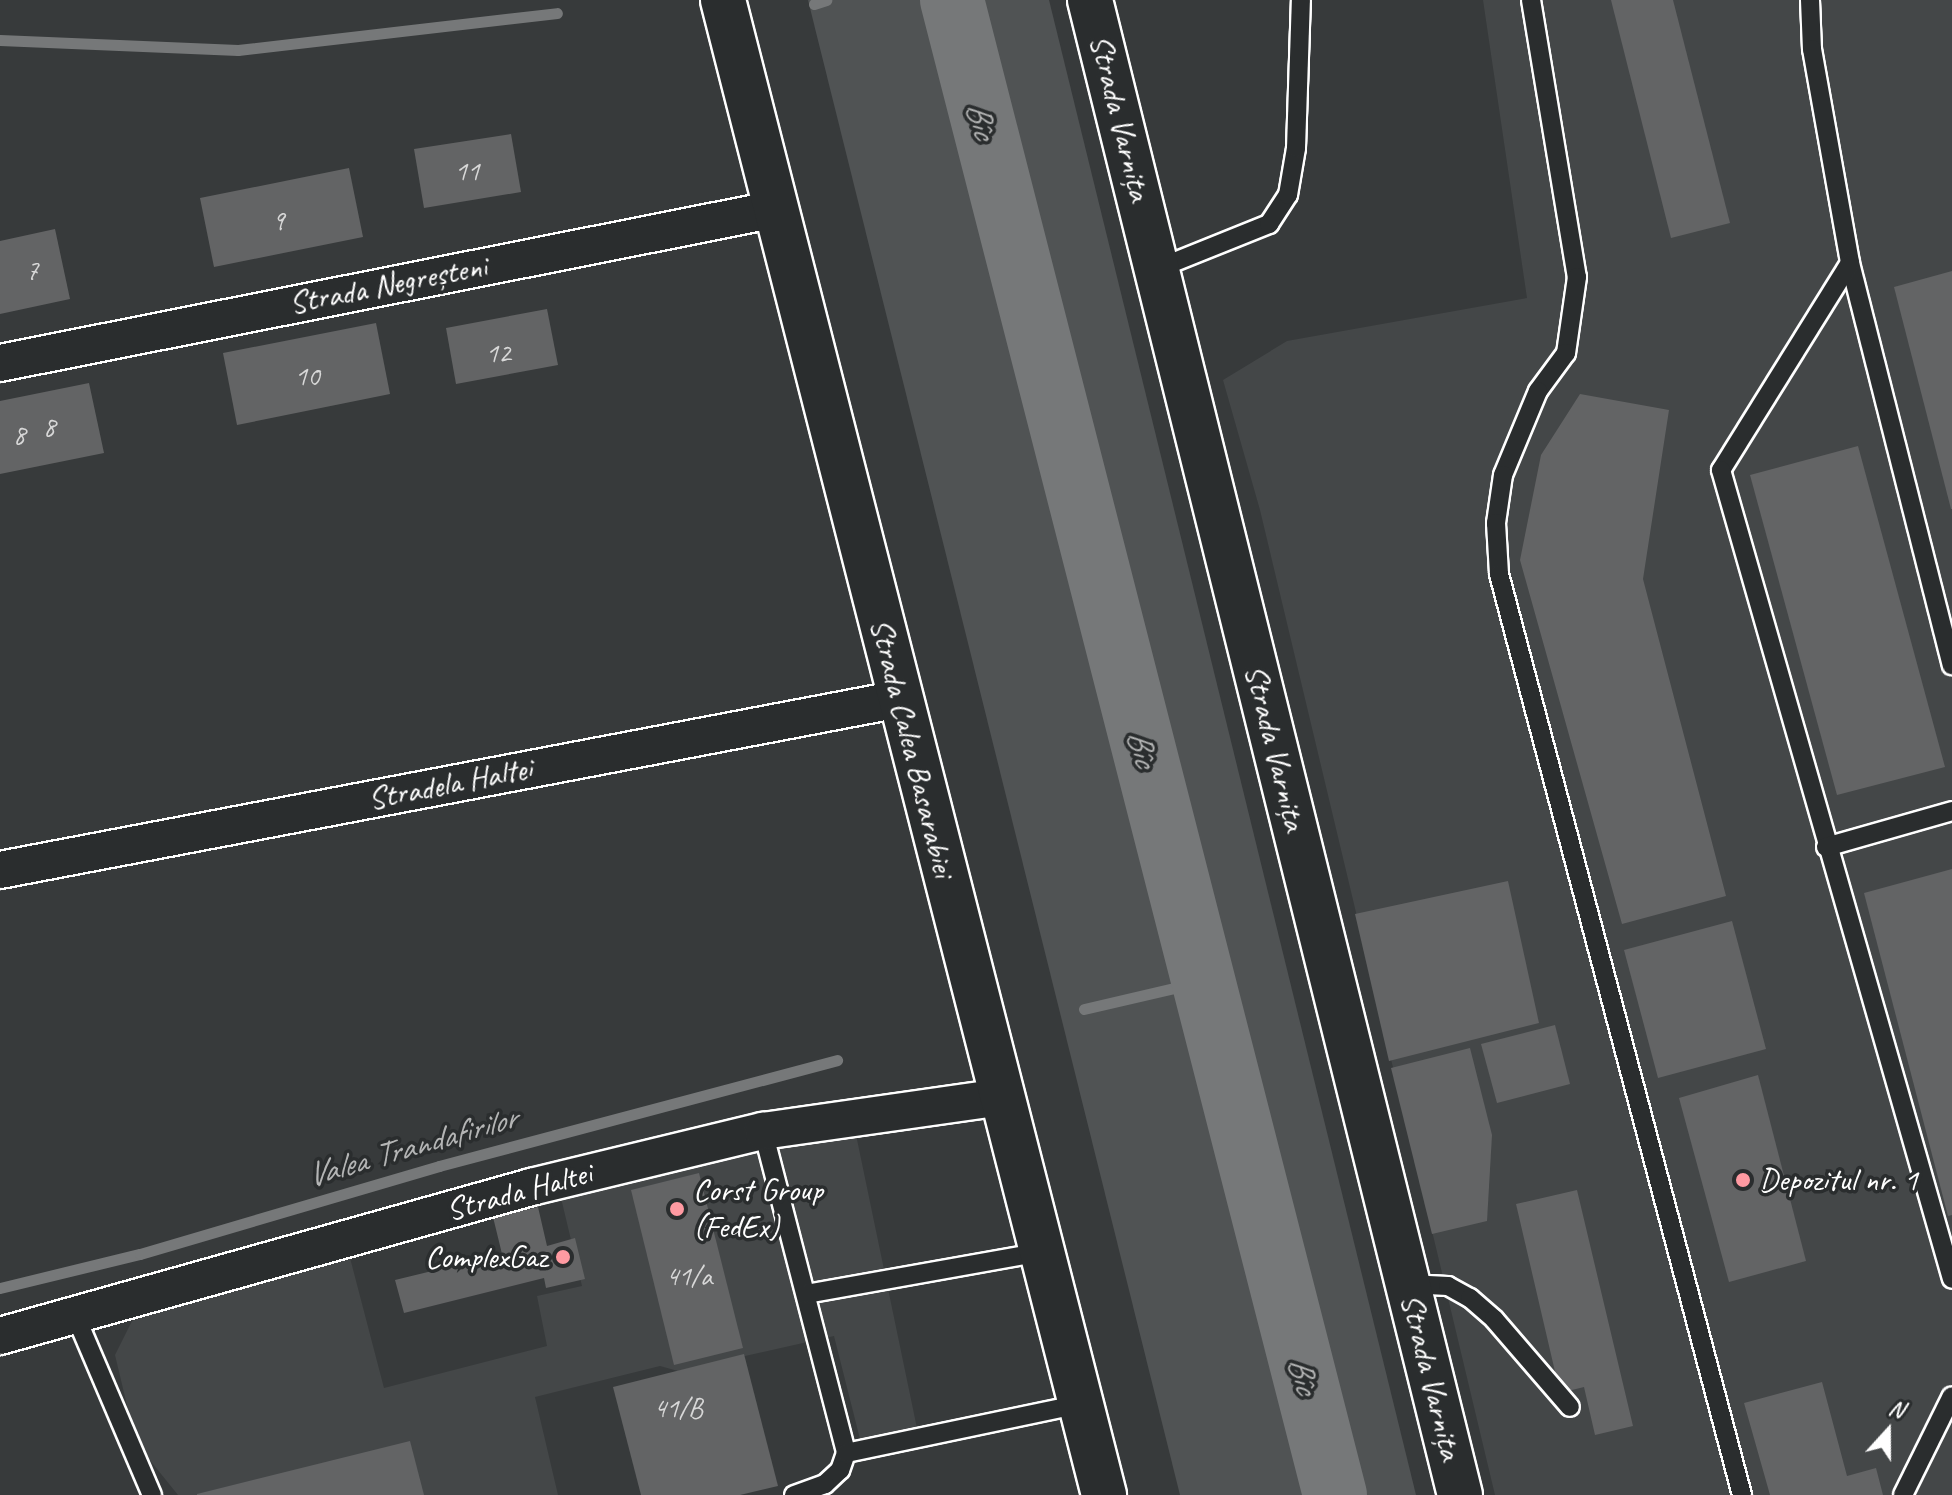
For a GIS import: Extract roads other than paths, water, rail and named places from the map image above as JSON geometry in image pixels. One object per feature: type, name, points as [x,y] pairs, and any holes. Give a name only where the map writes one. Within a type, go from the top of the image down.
[{"type":"main road","name":"Strada Calea Basarabiei","points":[[723,0],[1104,1495]]},
{"type":"main road","name":"Strada Varnița","points":[[1090,0],[1460,1495]]},
{"type":"street","name":"Strada Negreșteni","points":[[0,363],[776,209]]},
{"type":"street","name":"Stradela Haltei","points":[[0,870],[900,699]]},
{"type":"street","name":"Strada Haltei","points":[[0,1336],[531,1187],[763,1131],[1001,1097]]},
{"type":"lane","points":[[1157,269],[1269,224],[1288,195],[1296,148],[1301,0]]},
{"type":"lane","points":[[1531,0],[1577,277],[1566,353],[1538,391],[1503,475],[1496,523],[1499,574],[1742,1495]]},
{"type":"lane","points":[[1810,0],[1812,49],[1850,263],[1952,665]]},
{"type":"lane","points":[[1850,263],[1721,470],[1826,847],[1952,1279]]},
{"type":"lane","points":[[1826,847],[1952,811]]},
{"type":"lane","points":[[763,1131],[846,1453],[840,1470],[825,1484],[794,1495]]},
{"type":"lane","points":[[806,1294],[1041,1252]]},
{"type":"lane","points":[[1408,1284],[1448,1286],[1470,1298],[1494,1319],[1570,1407]]},
{"type":"lane","points":[[76,1317],[152,1495]]},
{"type":"lane","points":[[1903,1495],[1952,1396]]},
{"type":"lane","points":[[846,1453],[1080,1404]]},
{"type":"waterway","points":[[814,4],[826,0]]},
{"type":"waterway","name":"Bîc","points":[[952,0],[1335,1495]]},
{"type":"waterway","points":[[0,40],[238,50],[557,13]]},
{"type":"waterway","name":"Valea Trandafirilor","points":[[1084,1009],[1204,981]]},
{"type":"waterway","name":"Valea Trandafirilor","points":[[0,1288],[140,1254],[439,1166],[837,1060]]},
{"type":"place","name":"Depozitul nr. 1","points":[[1743,1180]]},
{"type":"place","name":"Corst Group (FedEx)","points":[[677,1209]]},
{"type":"place","name":"ComplexGaz","points":[[563,1257]]}]
